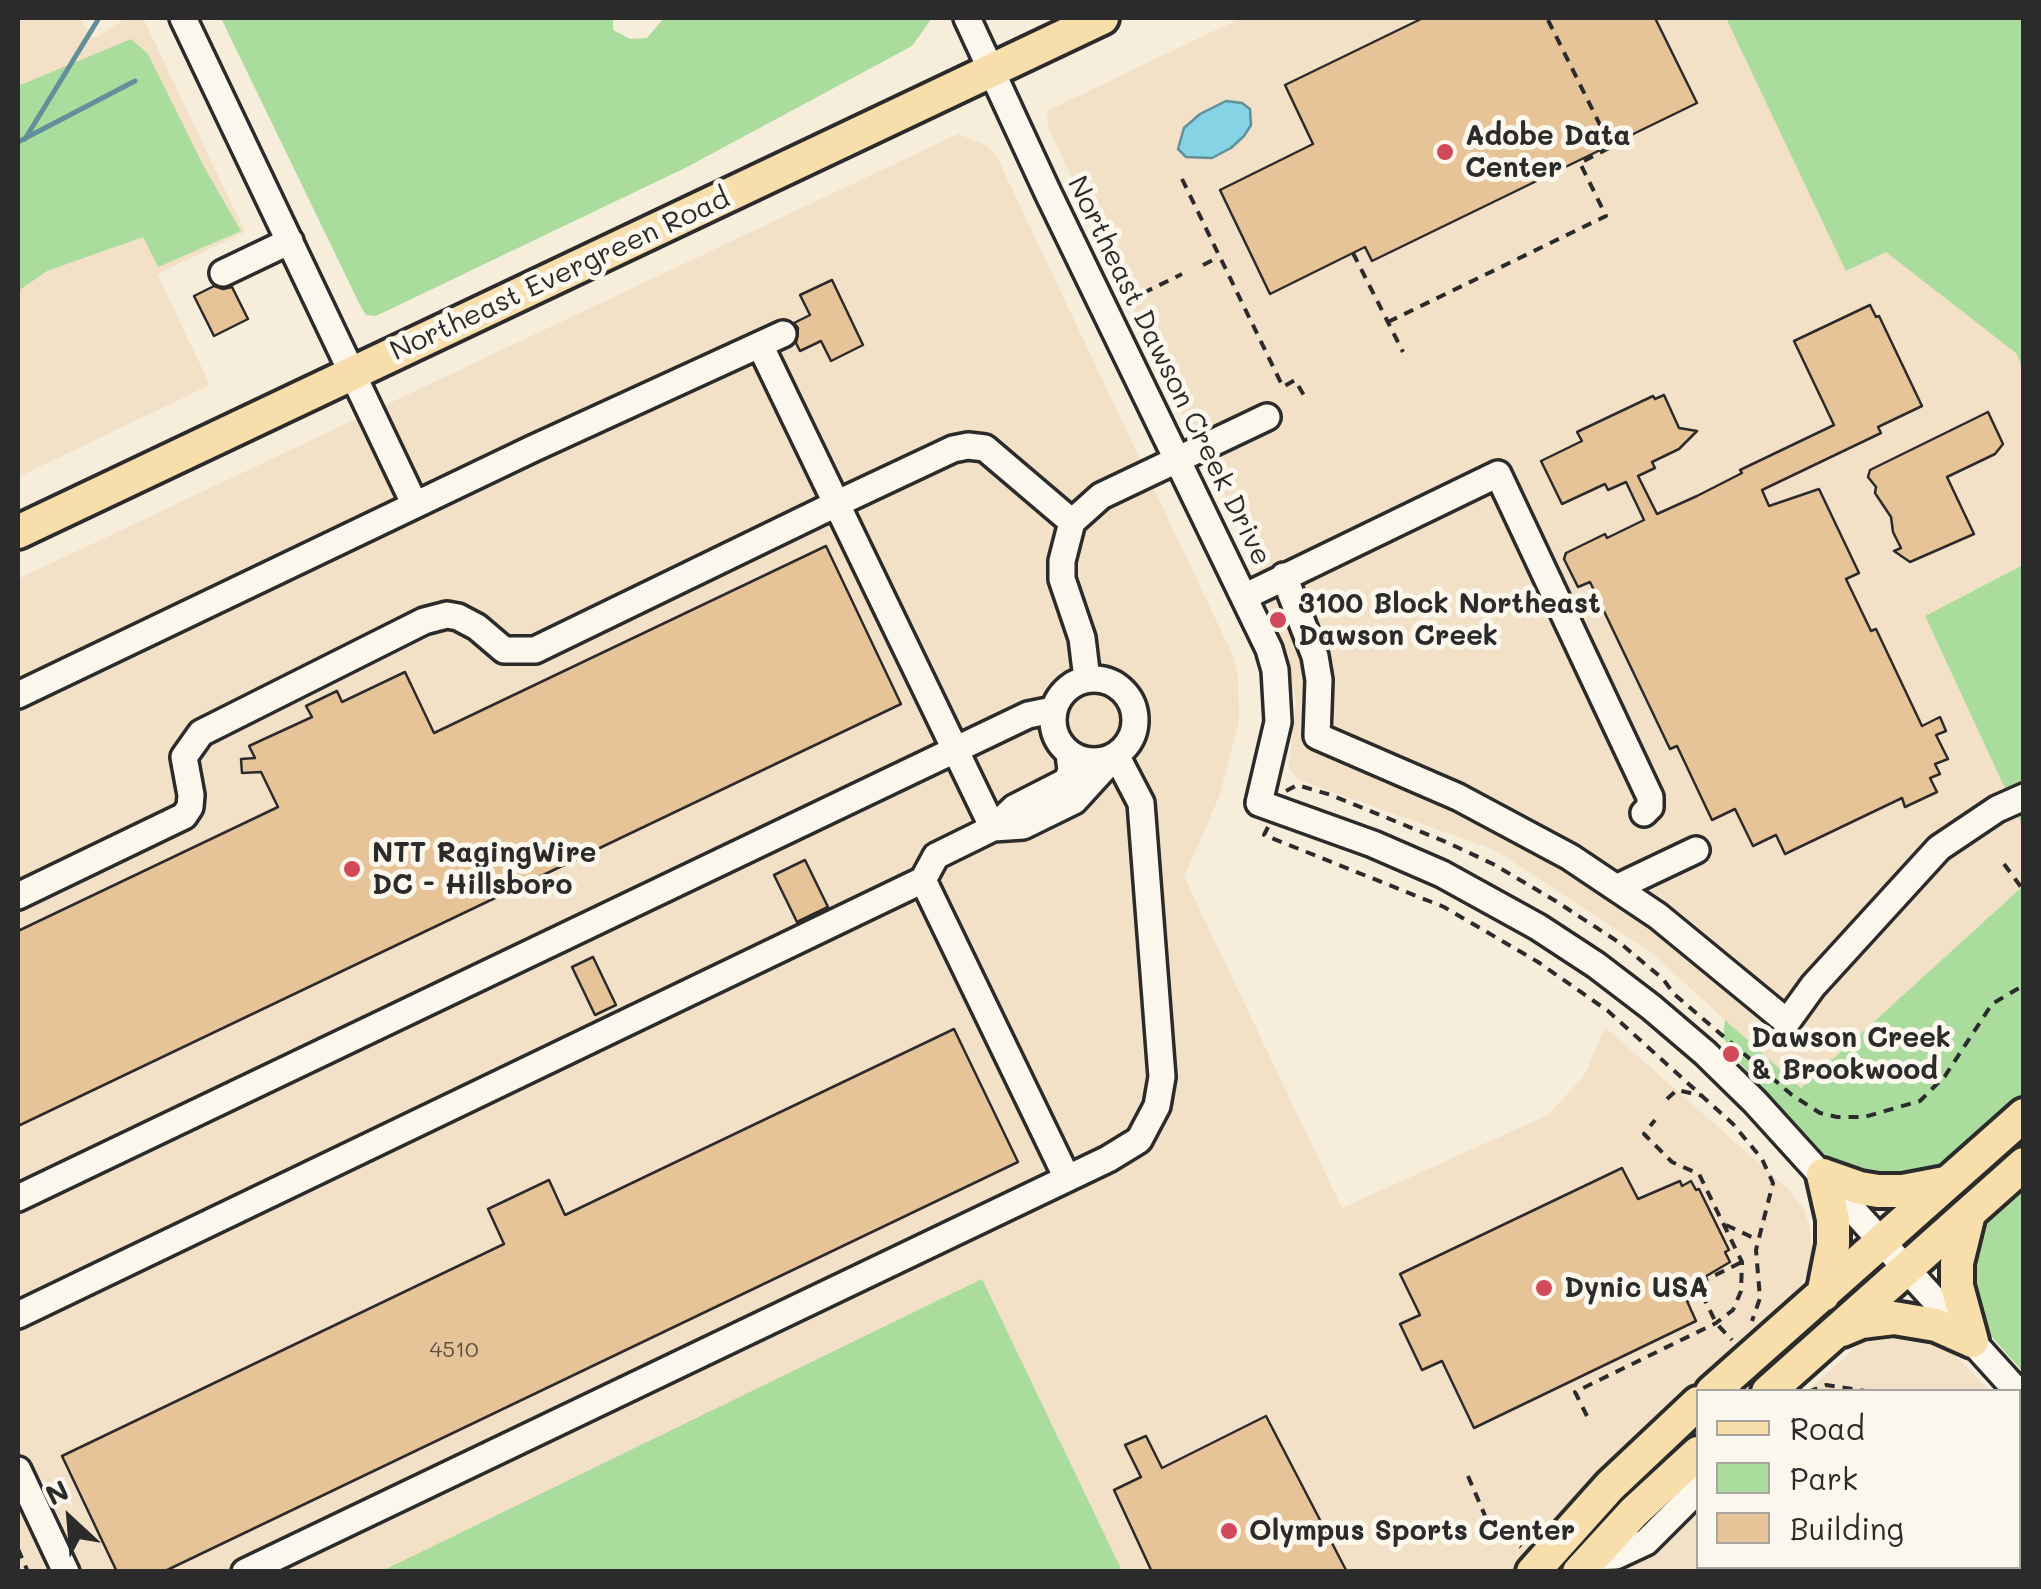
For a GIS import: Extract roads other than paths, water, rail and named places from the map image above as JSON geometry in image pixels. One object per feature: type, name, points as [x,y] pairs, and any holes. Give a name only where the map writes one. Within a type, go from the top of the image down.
[{"type":"main road","name":"Northeast Evergreen Road","points":[[18,532],[1102,18]]},
{"type":"main road","points":[[1715,1389],[2024,1115]]},
{"type":"main road","points":[[1771,1389],[2024,1164]]},
{"type":"main road","points":[[1822,1175],[1878,1190],[1903,1191],[1949,1182]]},
{"type":"main road","points":[[1822,1175],[1833,1219],[1834,1245],[1823,1295]]},
{"type":"main road","points":[[1969,1214],[1957,1263],[1957,1286],[1972,1342]]},
{"type":"main road","points":[[1833,1334],[1861,1322],[1894,1318],[1936,1325],[1972,1342]]},
{"type":"main road","points":[[1525,1555],[1610,1486],[1696,1404]]},
{"type":"main road","points":[[1585,1564],[1696,1455]]},
{"type":"street","points":[[183,18],[415,505]]},
{"type":"street","name":"Northeast Dawson Creek Drive","points":[[966,18],[1269,648],[1278,696],[1278,722],[1259,804],[1442,874],[1596,965],[1695,1044],[1822,1175],[2015,1389]]},
{"type":"street","points":[[223,273],[290,241]]},
{"type":"street","points":[[18,696],[783,334]]},
{"type":"street","points":[[760,346],[993,828]]},
{"type":"street","points":[[1087,679],[1082,638],[1062,579],[1072,522],[1102,496],[1266,418]]},
{"type":"street","points":[[18,896],[184,816],[190,807],[190,795],[184,757],[201,733],[424,621],[447,616],[468,621],[504,650],[535,650],[836,504],[953,449],[968,446],[985,448],[1072,522]]},
{"type":"street","points":[[1246,596],[1498,474],[1650,797],[1650,807],[1644,813]]},
{"type":"street","points":[[1284,576],[1315,656],[1319,680],[1317,736],[1490,813],[1570,857],[1658,916],[1787,1022],[1824,973],[1930,856],[1970,826],[2024,796]]},
{"type":"street","points":[[993,828],[1024,826],[1074,801],[1128,744],[1135,714],[1129,698],[1118,686],[1087,679],[1072,684],[1053,710],[1052,727],[1058,742],[1070,754],[1084,760],[1116,756]]},
{"type":"street","points":[[18,1198],[1028,715],[1053,710]]},
{"type":"street","points":[[18,1315],[922,880],[936,856],[993,828],[1014,808],[1066,782],[1071,770],[1070,754]]},
{"type":"street","points":[[246,1572],[1068,1178],[1139,1140],[1157,1106],[1162,1077],[1144,816],[1116,756]]},
{"type":"street","points":[[1616,888],[1696,850]]},
{"type":"street","points":[[922,880],[1068,1178]]},
{"type":"street","points":[[18,1470],[66,1572]]},
{"type":"street","points":[[1585,1564],[1646,1542],[1690,1497],[1696,1482]]},
{"type":"water","points":[[1226,101],[1242,103],[1250,109],[1251,125],[1244,136],[1212,158],[1186,157],[1178,149],[1184,128],[1200,114]]},
{"type":"waterway","points":[[25,139],[99,18]]},
{"type":"waterway","points":[[18,142],[135,81]]},
{"type":"place","name":"Adobe Data Center","points":[[1445,152]]},
{"type":"place","name":"3100 Block Northeast Dawson Creek","points":[[1278,620]]},
{"type":"place","name":"NTT RagingWire DC - Hillsboro","points":[[352,869]]},
{"type":"place","name":"Dawson Creek & Brookwood","points":[[1731,1054]]},
{"type":"place","name":"Dynic USA","points":[[1544,1288]]},
{"type":"place","name":"Olympus Sports Center","points":[[1229,1531]]}]
